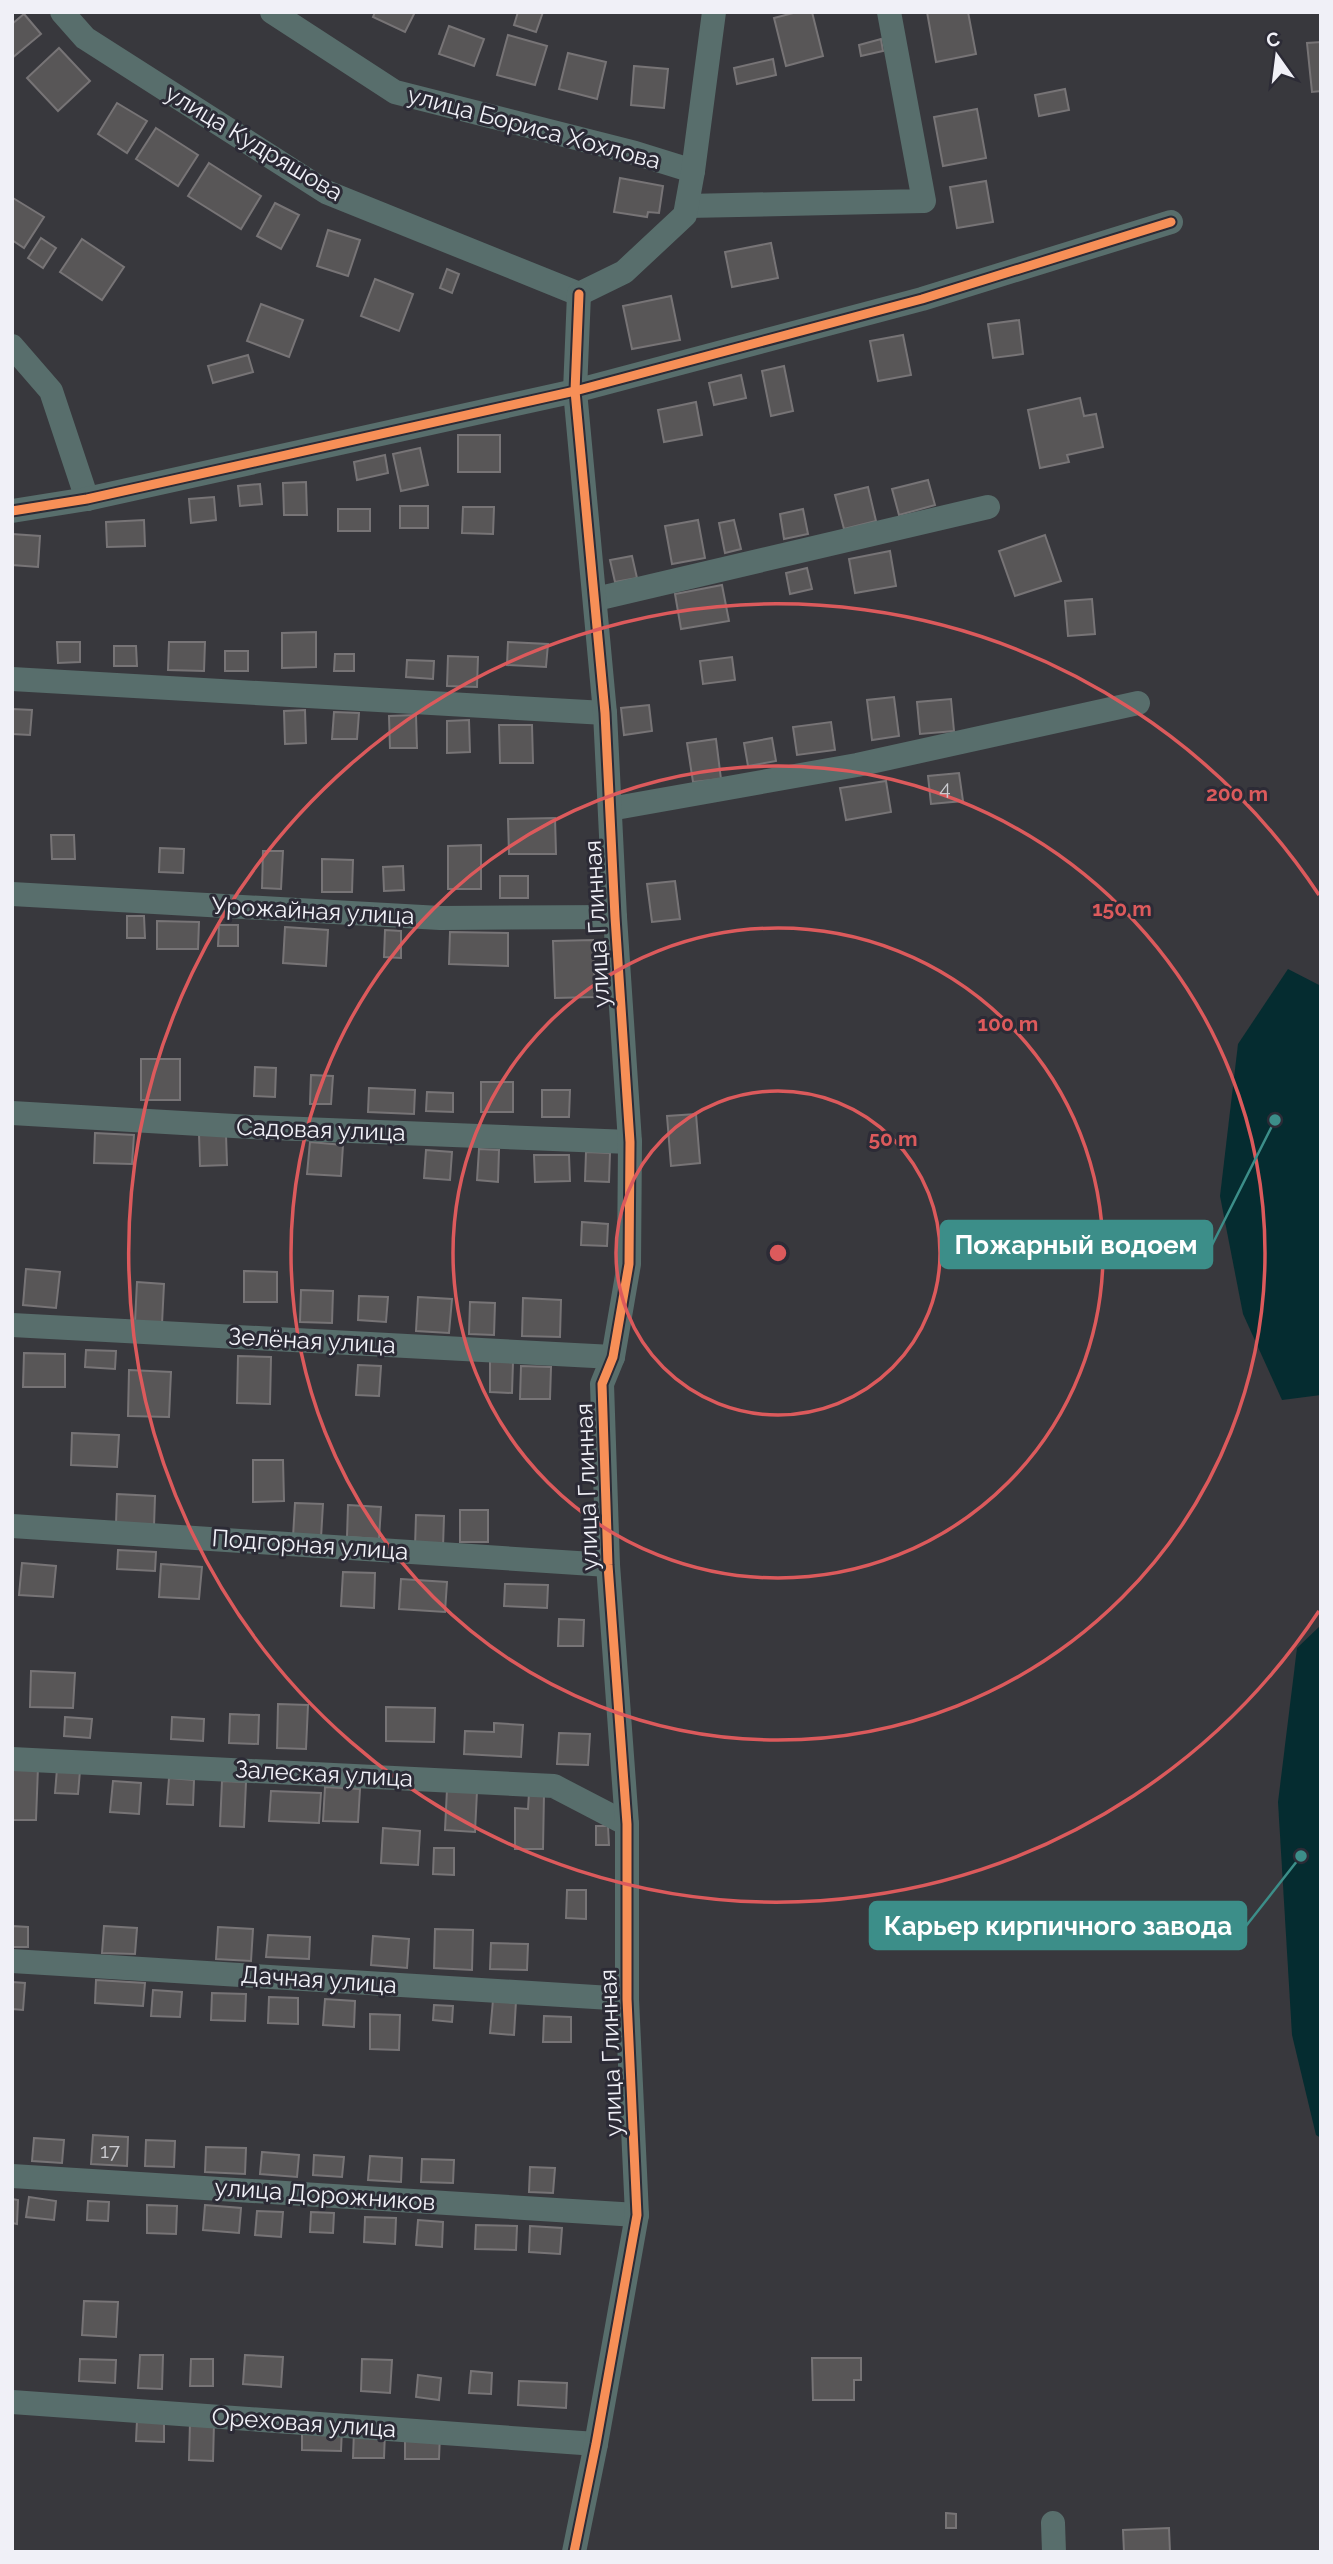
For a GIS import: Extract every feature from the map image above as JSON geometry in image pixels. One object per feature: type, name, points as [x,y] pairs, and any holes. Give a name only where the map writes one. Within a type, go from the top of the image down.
[{"type":"street","name":"улица Кудряшова","points":[[62,12],[85,38],[326,192],[579,293]]},
{"type":"street","name":"улица Бориса Хохлова","points":[[272,12],[396,92],[635,153],[694,171]]},
{"type":"street","points":[[579,293],[624,272],[685,215],[694,171],[713,12]]},
{"type":"street","points":[[687,206],[924,201],[889,12]]},
{"type":"street","points":[[12,512],[87,499],[575,391],[922,299],[1171,222]]},
{"type":"street","name":"улица Глинная","points":[[573,2552],[596,2444],[637,2215],[626,1999],[627,1824],[608,1564],[603,1384],[612,1357],[629,1264],[631,1142],[615,917],[605,713],[575,391],[579,293]]},
{"type":"street","points":[[12,346],[51,391],[87,499]]},
{"type":"street","points":[[596,599],[988,507]]},
{"type":"street","points":[[12,679],[605,713]]},
{"type":"street","points":[[610,809],[856,765],[1138,703]]},
{"type":"street","name":"Урожайная улица","points":[[12,894],[440,918],[615,917]]},
{"type":"street","name":"Садовая улица","points":[[12,1113],[251,1127],[631,1142]]},
{"type":"street","name":"Зелёная улица","points":[[12,1325],[612,1357]]},
{"type":"street","name":"Подгорная улица","points":[[12,1526],[608,1564]]},
{"type":"street","name":"Залеская улица","points":[[12,1759],[554,1786],[627,1824]]},
{"type":"street","name":"Дачная улица","points":[[12,1961],[626,1999]]},
{"type":"street","name":"улица Дорожников","points":[[12,2176],[637,2215]]},
{"type":"street","name":"Ореховая улица","points":[[12,2402],[596,2444]]},
{"type":"street","points":[[1053,2523],[1054,2552]]},
{"type":"water","points":[[1288,969],[1321,986],[1321,1395],[1282,1400],[1243,1314],[1220,1196],[1238,1044]]},
{"type":"water","points":[[1321,1625],[1321,2138],[1316,2135],[1292,2035],[1278,1802],[1297,1648]]},
{"type":"building","points":[[375,12],[415,12],[405,32],[373,17]]},
{"type":"building","points":[[518,12],[543,12],[536,32],[514,25]]},
{"type":"building","points":[[797,12],[812,12],[823,56],[786,66],[774,18]]},
{"type":"building","points":[[927,12],[968,12],[976,54],[936,62]]},
{"type":"building","points":[[24,14],[41,34],[12,58],[12,24]]},
{"type":"building","points":[[449,26],[484,39],[474,66],[439,54]]},
{"type":"building","points":[[508,35],[547,46],[535,85],[497,75]]},
{"type":"building","points":[[881,39],[883,51],[861,56],[859,45]]},
{"type":"building","points":[[1321,42],[1321,91],[1312,92],[1307,43]]},
{"type":"building","points":[[59,48],[90,81],[58,111],[27,78]]},
{"type":"building","points":[[568,53],[606,62],[597,99],[559,89]]},
{"type":"building","points":[[773,59],[776,75],[737,84],[734,68]]},
{"type":"building","points":[[634,66],[668,69],[664,108],[631,105]]},
{"type":"building","points":[[1065,89],[1069,110],[1039,116],[1035,95]]},
{"type":"building","points":[[117,103],[147,121],[127,153],[98,134]]},
{"type":"building","points":[[977,109],[986,158],[943,166],[934,117]]},
{"type":"building","points":[[156,128],[198,155],[178,186],[136,159]]},
{"type":"building","points":[[209,163],[261,196],[241,229],[188,196]]},
{"type":"building","points":[[620,178],[663,186],[659,213],[648,212],[647,217],[614,212]]},
{"type":"building","points":[[986,181],[993,222],[957,228],[950,187]]},
{"type":"building","points":[[13,198],[44,217],[24,248],[12,240]]},
{"type":"building","points":[[275,203],[299,215],[281,249],[257,236]]},
{"type":"building","points":[[328,230],[360,240],[348,276],[317,266]]},
{"type":"building","points":[[41,238],[56,248],[43,268],[28,258]]},
{"type":"building","points":[[82,239],[124,267],[102,300],[60,272]]},
{"type":"building","points":[[771,243],[778,278],[732,287],[725,252]]},
{"type":"building","points":[[447,269],[459,274],[452,293],[440,288]]},
{"type":"building","points":[[375,279],[413,294],[399,331],[361,316]]},
{"type":"building","points":[[671,296],[680,340],[632,349],[623,306]]},
{"type":"building","points":[[261,304],[303,320],[289,357],[247,341]]},
{"type":"building","points":[[1019,320],[1023,354],[993,358],[988,324]]},
{"type":"building","points":[[903,335],[911,375],[878,381],[870,341]]},
{"type":"building","points":[[248,355],[253,372],[213,383],[208,366]]},
{"type":"building","points":[[784,366],[793,411],[771,416],[762,371]]},
{"type":"building","points":[[741,375],[746,398],[714,405],[709,383]]},
{"type":"building","points":[[1080,398],[1084,416],[1096,414],[1103,447],[1067,455],[1069,462],[1040,468],[1028,410]]},
{"type":"building","points":[[696,402],[702,435],[664,442],[658,410]]},
{"type":"building","points":[[458,435],[500,435],[500,472],[458,472]]},
{"type":"building","points":[[420,448],[428,485],[401,491],[393,454]]},
{"type":"building","points":[[385,455],[388,473],[357,480],[354,462]]},
{"type":"building","points":[[928,480],[935,505],[899,515],[892,489]]},
{"type":"building","points":[[306,482],[307,515],[284,515],[283,483]]},
{"type":"building","points":[[260,484],[262,504],[240,506],[238,486]]},
{"type":"building","points":[[868,487],[876,521],[844,529],[835,495]]},
{"type":"building","points":[[214,497],[216,520],[191,523],[189,499]]},
{"type":"building","points":[[400,506],[428,506],[428,528],[400,528]]},
{"type":"building","points":[[463,507],[494,507],[493,534],[462,533]]},
{"type":"building","points":[[338,509],[370,509],[370,531],[338,531]]},
{"type":"building","points":[[803,509],[808,534],[784,539],[780,514]]},
{"type":"building","points":[[144,520],[145,546],[107,547],[106,522]]},
{"type":"building","points":[[698,520],[705,558],[672,564],[665,526]]},
{"type":"building","points":[[734,520],[741,549],[725,553],[719,523]]},
{"type":"building","points":[[12,534],[40,536],[38,567],[12,565]]},
{"type":"building","points":[[1045,535],[1061,581],[1015,596],[999,551]]},
{"type":"building","points":[[890,551],[896,586],[855,593],[849,559]]},
{"type":"building","points":[[632,556],[637,578],[615,582],[610,560]]},
{"type":"building","points":[[807,568],[812,589],[790,594],[786,573]]},
{"type":"building","points":[[722,585],[729,621],[681,629],[675,594]]},
{"type":"building","points":[[1092,599],[1095,634],[1068,636],[1065,601]]},
{"type":"building","points":[[316,632],[316,667],[282,668],[282,633]]},
{"type":"building","points":[[57,642],[80,642],[80,662],[58,663]]},
{"type":"building","points":[[169,642],[205,642],[204,671],[168,670]]},
{"type":"building","points":[[508,642],[548,644],[546,667],[507,665]]},
{"type":"building","points":[[114,646],[136,646],[137,666],[114,666]]},
{"type":"building","points":[[225,651],[248,651],[248,671],[225,671]]},
{"type":"building","points":[[335,654],[354,654],[354,671],[334,671]]},
{"type":"building","points":[[448,656],[478,657],[477,687],[447,686]]},
{"type":"building","points":[[732,657],[735,680],[703,684],[700,661]]},
{"type":"building","points":[[407,660],[434,661],[433,679],[406,677]]},
{"type":"building","points":[[894,697],[899,736],[872,740],[867,700]]},
{"type":"building","points":[[951,699],[954,731],[920,734],[917,702]]},
{"type":"building","points":[[649,705],[652,731],[624,735],[621,708]]},
{"type":"building","points":[[12,709],[32,710],[30,735],[12,734]]},
{"type":"building","points":[[305,710],[306,743],[285,744],[284,711]]},
{"type":"building","points":[[334,712],[359,713],[357,739],[332,739]]},
{"type":"building","points":[[416,715],[417,748],[390,748],[389,716]]},
{"type":"building","points":[[469,720],[470,752],[447,753],[447,721]]},
{"type":"building","points":[[831,722],[835,750],[797,755],[793,727]]},
{"type":"building","points":[[499,725],[532,725],[533,763],[500,763]]},
{"type":"building","points":[[772,738],[776,761],[748,766],[744,743]]},
{"type":"building","points":[[716,739],[721,779],[693,782],[687,743]]},
{"type":"building","points":[[959,773],[963,801],[931,804],[928,776]]},
{"type":"building","points":[[886,781],[891,812],[846,820],[840,788]]},
{"type":"building","points":[[555,818],[556,854],[509,854],[508,819]]},
{"type":"building","points":[[51,835],[74,835],[75,859],[52,859]]},
{"type":"building","points":[[481,845],[481,889],[448,889],[448,846]]},
{"type":"building","points":[[160,848],[184,849],[183,873],[159,872]]},
{"type":"building","points":[[263,851],[283,851],[281,889],[262,888]]},
{"type":"building","points":[[322,859],[353,860],[352,892],[322,892]]},
{"type":"building","points":[[403,866],[404,890],[384,891],[383,867]]},
{"type":"building","points":[[500,876],[528,876],[528,898],[500,898]]},
{"type":"building","points":[[675,881],[680,919],[652,922],[647,884]]},
{"type":"building","points":[[127,916],[144,916],[145,938],[127,938]]},
{"type":"building","points":[[157,921],[199,922],[198,949],[157,949]]},
{"type":"building","points":[[219,925],[238,925],[238,946],[218,946]]},
{"type":"building","points":[[285,927],[328,930],[326,966],[283,963]]},
{"type":"building","points":[[385,930],[401,931],[401,958],[384,957]]},
{"type":"building","points":[[450,932],[508,933],[508,966],[449,964]]},
{"type":"building","points":[[593,940],[595,997],[555,998],[553,941]]},
{"type":"building","points":[[141,1059],[180,1059],[180,1100],[141,1100]]},
{"type":"building","points":[[255,1067],[276,1068],[275,1097],[254,1096]]},
{"type":"building","points":[[311,1075],[333,1076],[331,1104],[310,1104]]},
{"type":"building","points":[[481,1082],[513,1082],[513,1112],[481,1112]]},
{"type":"building","points":[[369,1088],[415,1090],[414,1114],[368,1112]]},
{"type":"building","points":[[542,1090],[570,1090],[569,1117],[542,1117]]},
{"type":"building","points":[[427,1092],[453,1093],[453,1112],[426,1111]]},
{"type":"building","points":[[696,1114],[700,1163],[671,1166],[667,1116]]},
{"type":"building","points":[[95,1133],[134,1135],[132,1164],[94,1163]]},
{"type":"building","points":[[199,1134],[226,1134],[227,1165],[200,1166]]},
{"type":"building","points":[[310,1142],[343,1145],[341,1176],[307,1174]]},
{"type":"building","points":[[479,1149],[499,1150],[498,1182],[477,1180]]},
{"type":"building","points":[[426,1150],[452,1152],[450,1180],[424,1178]]},
{"type":"building","points":[[586,1152],[610,1153],[609,1182],[585,1181]]},
{"type":"building","points":[[534,1155],[569,1155],[570,1181],[535,1182]]},
{"type":"building","points":[[582,1222],[608,1224],[607,1246],[581,1245]]},
{"type":"building","points":[[26,1269],[60,1272],[56,1308],[23,1305]]},
{"type":"building","points":[[244,1271],[277,1272],[277,1302],[244,1302]]},
{"type":"building","points":[[137,1282],[164,1284],[162,1324],[135,1322]]},
{"type":"building","points":[[301,1290],[333,1291],[332,1323],[300,1322]]},
{"type":"building","points":[[359,1296],[388,1297],[386,1322],[358,1320]]},
{"type":"building","points":[[418,1297],[452,1299],[449,1333],[416,1331]]},
{"type":"building","points":[[523,1298],[561,1300],[560,1337],[522,1336]]},
{"type":"building","points":[[470,1302],[495,1303],[494,1335],[469,1334]]},
{"type":"building","points":[[86,1350],[116,1351],[115,1369],[85,1367]]},
{"type":"building","points":[[24,1353],[65,1354],[65,1387],[23,1387]]},
{"type":"building","points":[[238,1356],[271,1357],[270,1404],[237,1403]]},
{"type":"building","points":[[490,1361],[513,1362],[512,1393],[490,1392]]},
{"type":"building","points":[[358,1365],[381,1366],[379,1396],[356,1395]]},
{"type":"building","points":[[521,1366],[551,1367],[550,1399],[520,1399]]},
{"type":"building","points":[[129,1370],[171,1372],[169,1417],[128,1416]]},
{"type":"building","points":[[72,1433],[119,1435],[117,1467],[71,1465]]},
{"type":"building","points":[[253,1460],[283,1460],[284,1501],[253,1502]]},
{"type":"building","points":[[117,1494],[155,1496],[154,1526],[116,1524]]},
{"type":"building","points":[[295,1503],[323,1504],[321,1538],[293,1537]]},
{"type":"building","points":[[348,1505],[381,1507],[379,1539],[347,1537]]},
{"type":"building","points":[[460,1510],[488,1510],[488,1542],[460,1542]]},
{"type":"building","points":[[416,1515],[444,1516],[443,1547],[415,1547]]},
{"type":"building","points":[[118,1550],[156,1552],[155,1571],[117,1569]]},
{"type":"building","points":[[22,1563],[56,1566],[53,1597],[19,1595]]},
{"type":"building","points":[[161,1564],[202,1567],[199,1599],[159,1597]]},
{"type":"building","points":[[343,1572],[375,1573],[374,1608],[341,1606]]},
{"type":"building","points":[[401,1579],[447,1582],[445,1612],[399,1609]]},
{"type":"building","points":[[505,1584],[548,1585],[547,1608],[504,1606]]},
{"type":"building","points":[[559,1619],[584,1620],[583,1646],[558,1646]]},
{"type":"building","points":[[31,1671],[75,1673],[73,1708],[30,1707]]},
{"type":"building","points":[[278,1704],[308,1705],[306,1749],[277,1748]]},
{"type":"building","points":[[386,1707],[435,1708],[434,1742],[386,1741]]},
{"type":"building","points":[[230,1714],[259,1715],[258,1744],[229,1743]]},
{"type":"building","points":[[65,1717],[92,1719],[90,1738],[64,1736]]},
{"type":"building","points":[[172,1717],[204,1719],[203,1741],[171,1739]]},
{"type":"building","points":[[494,1723],[523,1725],[521,1757],[464,1754],[465,1731],[494,1732]]},
{"type":"building","points":[[559,1733],[590,1734],[588,1765],[557,1764]]},
{"type":"building","points":[[12,1766],[38,1767],[36,1820],[12,1820]]},
{"type":"building","points":[[57,1769],[80,1771],[78,1794],[55,1793]]},
{"type":"building","points":[[169,1778],[194,1780],[193,1805],[167,1804]]},
{"type":"building","points":[[113,1781],[141,1783],[139,1814],[110,1812]]},
{"type":"building","points":[[222,1781],[246,1782],[244,1827],[220,1826]]},
{"type":"building","points":[[325,1787],[360,1789],[358,1822],[323,1821]]},
{"type":"building","points":[[447,1789],[477,1791],[475,1832],[445,1830]]},
{"type":"building","points":[[271,1791],[321,1793],[319,1823],[269,1821]]},
{"type":"building","points":[[529,1793],[544,1793],[543,1849],[515,1849],[515,1808],[528,1809]]},
{"type":"building","points":[[596,1826],[608,1826],[609,1845],[596,1845]]},
{"type":"building","points":[[383,1828],[420,1831],[418,1865],[381,1863]]},
{"type":"building","points":[[434,1848],[454,1848],[454,1875],[433,1874]]},
{"type":"building","points":[[567,1890],[586,1890],[586,1919],[566,1918]]},
{"type":"building","points":[[12,1926],[28,1927],[28,1947],[12,1947]]},
{"type":"building","points":[[104,1926],[137,1928],[135,1954],[102,1953]]},
{"type":"building","points":[[218,1927],[253,1929],[251,1961],[216,1959]]},
{"type":"building","points":[[435,1929],[473,1930],[472,1970],[434,1968]]},
{"type":"building","points":[[268,1935],[310,1937],[309,1959],[266,1957]]},
{"type":"building","points":[[373,1936],[409,1939],[407,1968],[371,1965]]},
{"type":"building","points":[[491,1943],[528,1944],[527,1970],[490,1969]]},
{"type":"building","points":[[96,1980],[145,1983],[143,2006],[95,2003]]},
{"type":"building","points":[[12,1982],[25,1983],[23,2010],[12,2009]]},
{"type":"building","points":[[153,1990],[182,1992],[180,2017],[151,2016]]},
{"type":"building","points":[[212,1993],[246,1994],[245,2021],[211,2020]]},
{"type":"building","points":[[269,1997],[298,1998],[298,2024],[268,2023]]},
{"type":"building","points":[[325,1999],[355,2001],[354,2027],[323,2025]]},
{"type":"building","points":[[493,2000],[516,2001],[514,2035],[490,2033]]},
{"type":"building","points":[[434,2005],[453,2006],[452,2022],[433,2020]]},
{"type":"building","points":[[370,2014],[400,2015],[399,2050],[370,2049]]},
{"type":"building","points":[[544,2016],[571,2017],[571,2042],[543,2042]]},
{"type":"building","points":[[93,2135],[128,2137],[127,2166],[91,2164]]},
{"type":"building","points":[[34,2138],[64,2140],[62,2163],[32,2161]]},
{"type":"building","points":[[146,2140],[175,2141],[174,2167],[145,2166]]},
{"type":"building","points":[[206,2147],[246,2148],[245,2174],[205,2172]]},
{"type":"building","points":[[262,2152],[299,2155],[297,2177],[260,2174]]},
{"type":"building","points":[[314,2155],[344,2157],[342,2177],[313,2175]]},
{"type":"building","points":[[370,2156],[402,2158],[401,2182],[368,2180]]},
{"type":"building","points":[[422,2159],[454,2160],[453,2183],[421,2182]]},
{"type":"building","points":[[530,2167],[555,2168],[553,2193],[529,2192]]},
{"type":"building","points":[[29,2197],[56,2201],[54,2220],[26,2217]]},
{"type":"building","points":[[12,2199],[18,2200],[17,2224],[12,2223]]},
{"type":"building","points":[[88,2201],[109,2202],[108,2221],[87,2220]]},
{"type":"building","points":[[147,2205],[177,2206],[176,2234],[147,2233]]},
{"type":"building","points":[[205,2205],[241,2208],[239,2233],[203,2230]]},
{"type":"building","points":[[257,2211],[283,2212],[281,2237],[255,2235]]},
{"type":"building","points":[[311,2212],[334,2213],[333,2233],[310,2232]]},
{"type":"building","points":[[365,2217],[396,2218],[395,2244],[364,2242]]},
{"type":"building","points":[[418,2220],[443,2222],[442,2247],[416,2245]]},
{"type":"building","points":[[476,2225],[517,2226],[516,2250],[475,2249]]},
{"type":"building","points":[[530,2226],[562,2228],[560,2254],[529,2252]]},
{"type":"building","points":[[84,2301],[118,2302],[116,2337],[82,2335]]},
{"type":"building","points":[[140,2355],[163,2355],[162,2389],[138,2388]]},
{"type":"building","points":[[245,2355],[283,2357],[281,2387],[243,2384]]},
{"type":"building","points":[[812,2358],[861,2358],[861,2380],[854,2380],[854,2400],[813,2400]]},
{"type":"building","points":[[80,2359],[116,2360],[115,2383],[79,2381]]},
{"type":"building","points":[[191,2359],[213,2359],[213,2386],[190,2386]]},
{"type":"building","points":[[362,2359],[392,2360],[390,2393],[361,2391]]},
{"type":"building","points":[[471,2371],[492,2373],[491,2394],[469,2393]]},
{"type":"building","points":[[418,2375],[441,2378],[439,2400],[416,2397]]},
{"type":"building","points":[[519,2381],[567,2383],[566,2408],[518,2405]]},
{"type":"building","points":[[137,2420],[164,2421],[164,2442],[136,2441]]},
{"type":"building","points":[[190,2422],[214,2423],[213,2461],[189,2460]]},
{"type":"building","points":[[302,2427],[342,2428],[341,2451],[302,2450]]},
{"type":"building","points":[[354,2431],[385,2431],[384,2458],[353,2458]]},
{"type":"building","points":[[405,2433],[440,2434],[439,2459],[405,2459]]},
{"type":"building","points":[[946,2513],[956,2514],[956,2528],[946,2528]]},
{"type":"building","points":[[1169,2528],[1170,2552],[1124,2552],[1123,2530]]},
{"type":"cycle path","points":[[12,511],[87,499],[575,391],[922,299],[1171,222]]},
{"type":"cycle path","points":[[574,2552],[637,2215],[627,1999],[627,1824],[608,1565],[602,1384],[613,1357],[629,1264],[630,1142],[605,713],[575,391],[579,294]]},
{"type":"place","name":"Пожарный водоем","points":[[1275,1120]]},
{"type":"place","name":"Карьер кирпичного завода","points":[[1301,1856]]}]
